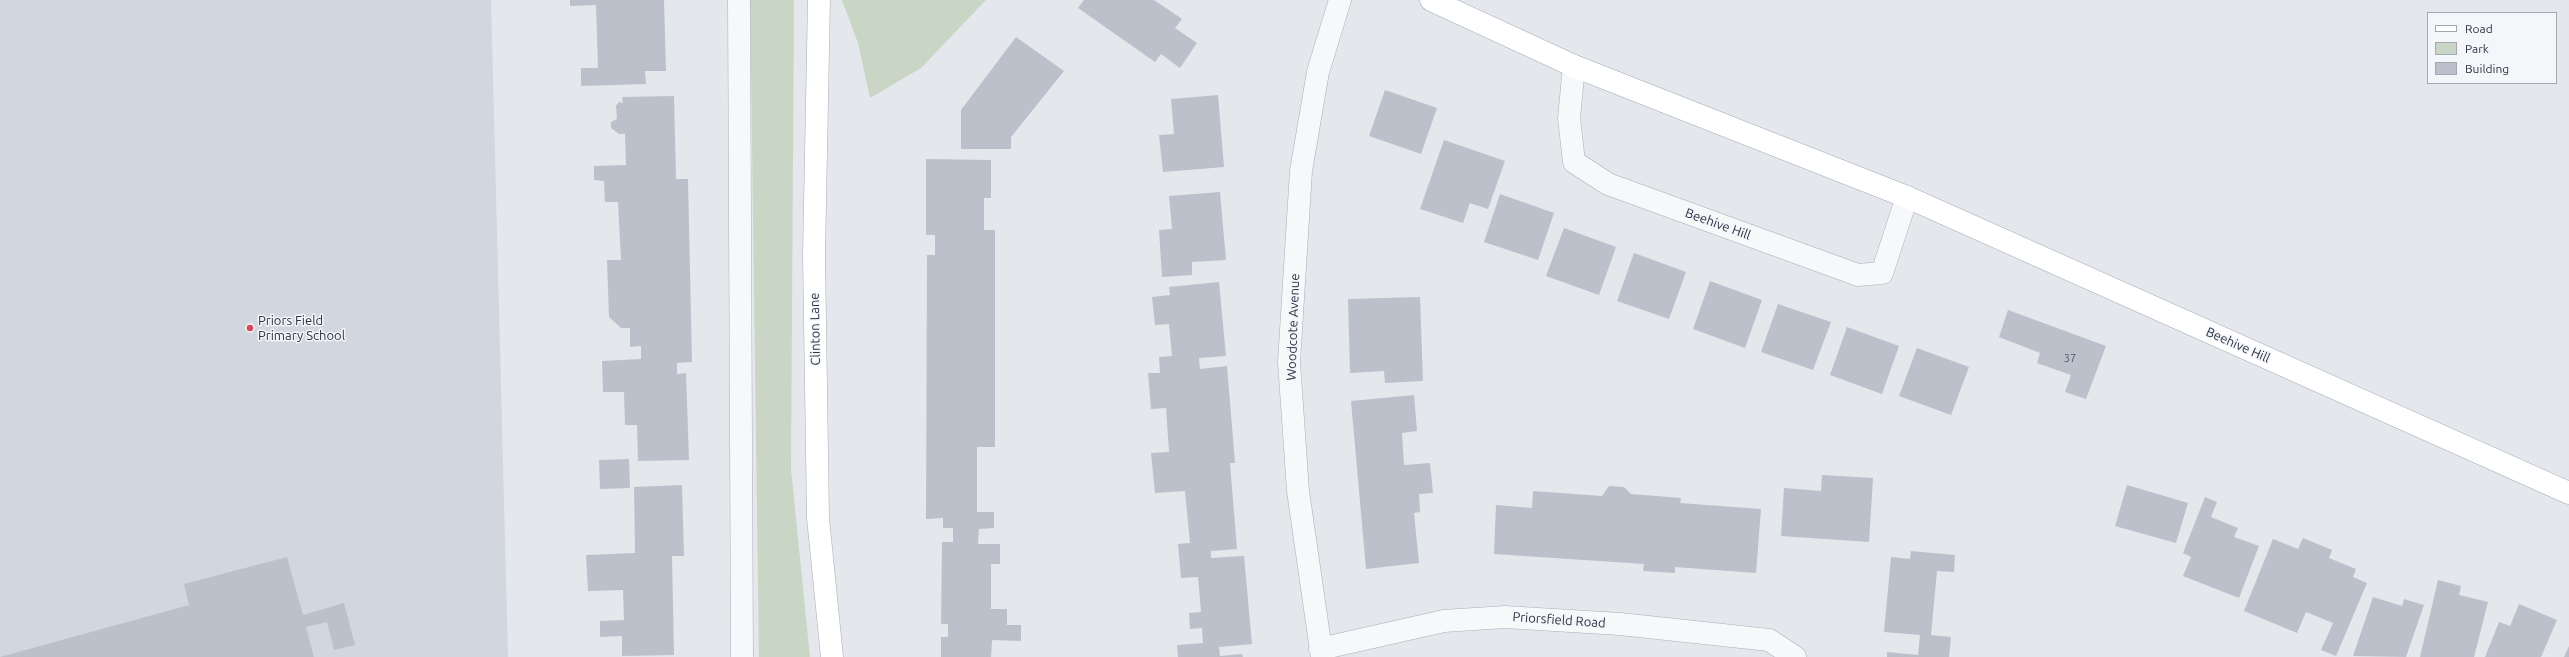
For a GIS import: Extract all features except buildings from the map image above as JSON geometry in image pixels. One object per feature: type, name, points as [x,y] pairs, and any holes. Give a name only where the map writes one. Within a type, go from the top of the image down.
[{"type":"main road","name":"Clinton Lane","points":[[820,0],[814,255],[818,518],[832,657]]},
{"type":"main road","name":"Beehive Hill","points":[[1431,0],[1574,66],[1907,197],[2569,493]]},
{"type":"street","points":[[739,0],[742,657]]},
{"type":"street","name":"Woodcote Avenue","points":[[1321,653],[1298,491],[1289,362],[1301,171],[1318,72],[1340,0]]},
{"type":"street","name":"Beehive Hill","points":[[1574,66],[1569,118],[1574,162],[1608,184],[1858,274],[1882,274],[1907,197]]},
{"type":"street","name":"Priorsfield Road","points":[[1321,653],[1444,621],[1505,617],[1620,624],[1769,640],[1795,657]]},
{"type":"shaded area","name":"Priors Field Primary School","points":[[0,0],[491,0],[508,657],[0,657]]},
{"type":"green space","points":[[750,0],[794,0],[791,469],[810,657],[759,657]]},
{"type":"green space","points":[[842,0],[986,0],[921,68],[870,98],[858,43]]},
{"type":"place","name":"Priors Field Primary School","points":[[250,328]]}]
